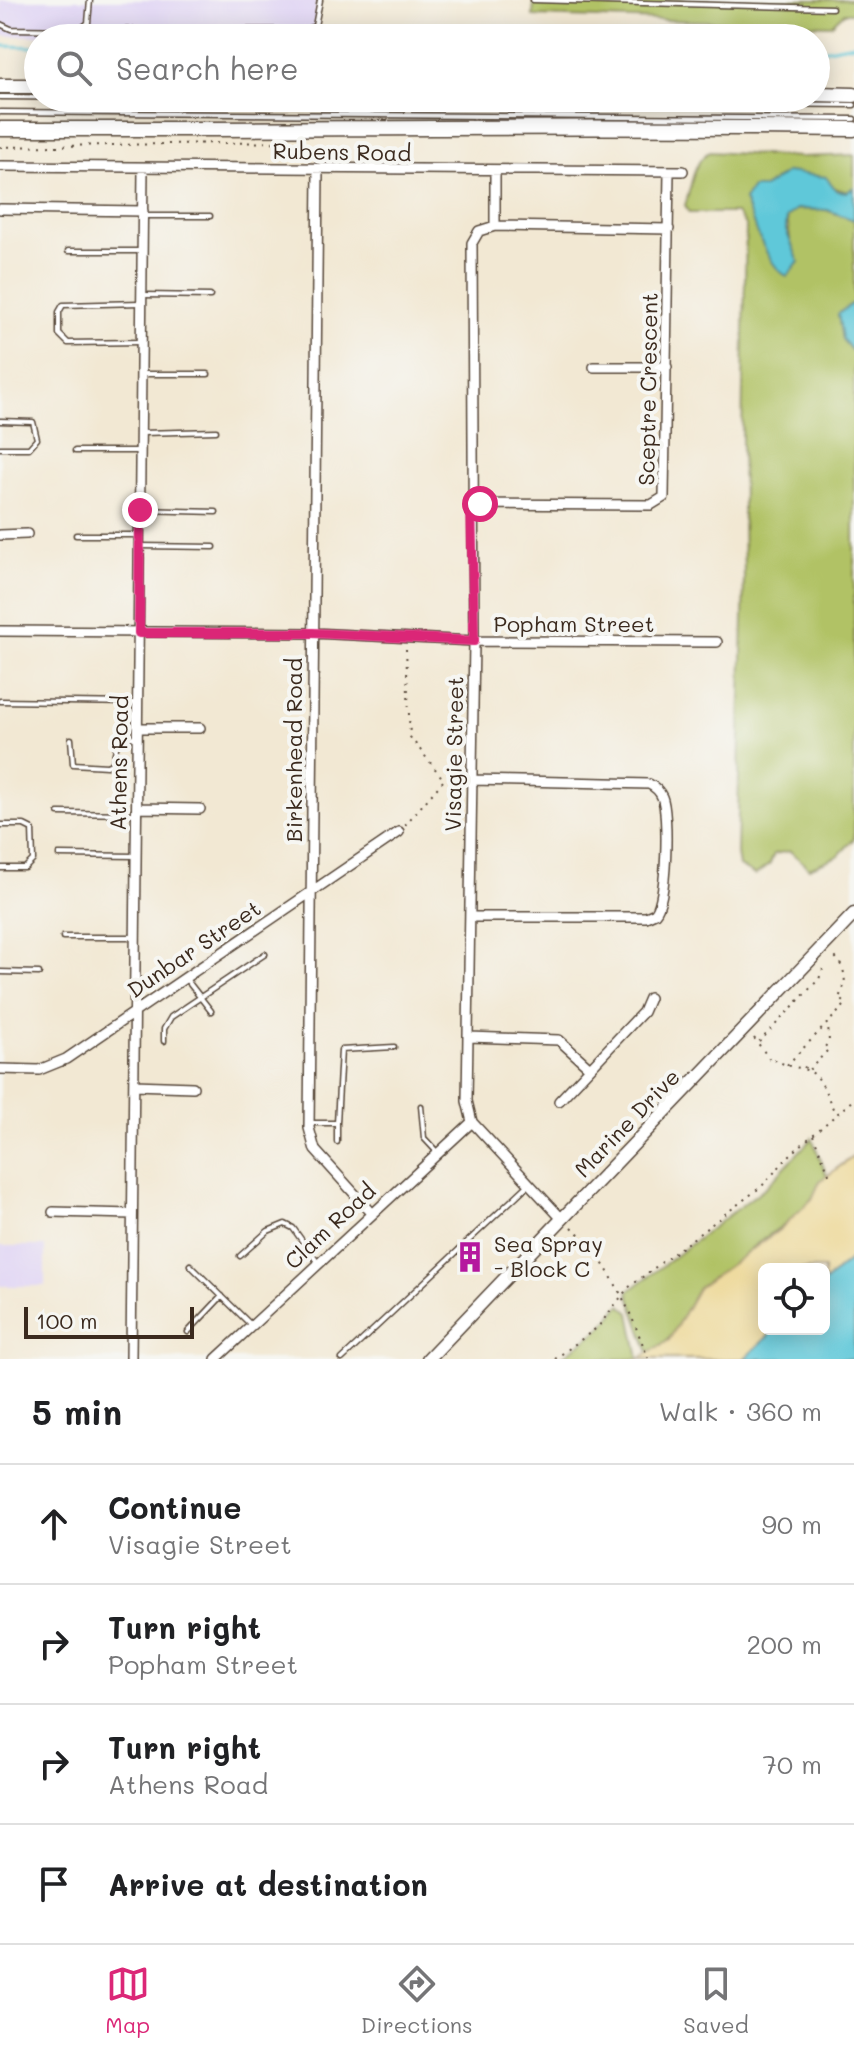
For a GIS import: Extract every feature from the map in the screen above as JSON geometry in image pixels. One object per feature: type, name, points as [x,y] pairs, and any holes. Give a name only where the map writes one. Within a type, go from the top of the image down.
[{"type":"main road","points":[[0,86],[24,86]]},
{"type":"main road","points":[[830,94],[854,95]]},
{"type":"main road","points":[[0,129],[167,131],[486,125],[854,129]]},
{"type":"main road","name":"Marine Drive","points":[[428,1359],[854,914]]},
{"type":"street","name":"Rubens Road","points":[[0,166],[683,171]]},
{"type":"street","name":"Athens Road","points":[[131,1359],[143,168]]},
{"type":"street","name":"Birkenhead Road","points":[[318,170],[309,1123],[315,1150],[371,1212]]},
{"type":"street","points":[[495,171],[495,226],[669,229]]},
{"type":"street","name":"Sceptre Crescent","points":[[471,504],[651,505],[660,501],[667,488],[669,171]]},
{"type":"street","points":[[0,209],[143,213]]},
{"type":"street","name":"Visagie Street","points":[[472,1122],[467,1101],[474,641],[472,243],[479,231],[495,226]]},
{"type":"street","points":[[594,367],[667,367]]},
{"type":"street","points":[[0,535],[27,534]]},
{"type":"street","name":"Popham Street","points":[[0,631],[313,633],[474,641],[717,642]]},
{"type":"street","points":[[138,732],[200,728]]},
{"type":"street","points":[[472,780],[649,784],[660,793],[665,806],[664,894],[655,913],[646,917],[472,917]]},
{"type":"street","points":[[137,811],[200,809]]},
{"type":"street","name":"Dunbar Street","points":[[0,1069],[39,1070],[55,1065],[399,832]]},
{"type":"street","points":[[559,1101],[643,1012],[649,998]]},
{"type":"street","points":[[469,1037],[559,1040],[590,1068]]},
{"type":"street","points":[[134,1085],[193,1087]]},
{"type":"street","points":[[472,1122],[562,1219]]},
{"type":"street","name":"Clam Road","points":[[216,1359],[371,1212],[472,1122]]},
{"type":"street","points":[[53,1212],[132,1214]]},
{"type":"lane","points":[[87,24],[90,0]]},
{"type":"lane","points":[[315,24],[320,0]]},
{"type":"lane","points":[[533,0],[832,8]]},
{"type":"lane","points":[[0,24],[11,29],[24,29]]},
{"type":"lane","points":[[0,97],[24,97]]},
{"type":"lane","points":[[830,105],[854,105]]},
{"type":"lane","points":[[0,112],[854,119]]},
{"type":"lane","points":[[143,213],[210,216]]},
{"type":"lane","points":[[68,251],[143,251]]},
{"type":"lane","points":[[142,342],[64,342],[59,334],[59,312],[67,304],[210,296]]},
{"type":"lane","points":[[141,374],[208,374]]},
{"type":"lane","points":[[0,421],[33,422],[37,439],[29,448],[0,448]]},
{"type":"lane","points":[[141,433],[216,431]]},
{"type":"lane","points":[[75,451],[141,451]]},
{"type":"lane","points":[[140,510],[216,512]]},
{"type":"lane","points":[[76,535],[214,547]]},
{"type":"lane","points":[[0,701],[138,703]]},
{"type":"lane","points":[[71,739],[73,764],[107,766],[113,763],[118,738],[138,732]]},
{"type":"lane","points":[[59,813],[137,811]]},
{"type":"lane","points":[[0,825],[24,825],[32,829],[33,860],[25,868],[0,868]]},
{"type":"lane","points":[[59,855],[136,856]]},
{"type":"lane","points":[[63,937],[135,937]]},
{"type":"lane","points":[[164,1041],[168,1021],[198,997],[265,954]]},
{"type":"lane","points":[[0,972],[39,973]]},
{"type":"lane","points":[[185,978],[211,1011]]},
{"type":"lane","points":[[337,1142],[341,1050],[394,1047]]},
{"type":"lane","points":[[421,1106],[424,1138],[437,1152]]},
{"type":"lane","points":[[309,1123],[337,1123]]},
{"type":"lane","points":[[342,1359],[529,1184]]},
{"type":"lane","points":[[240,1256],[268,1231],[285,1224],[293,1228],[318,1263]]},
{"type":"lane","points":[[190,1265],[251,1325]]},
{"type":"lane","points":[[188,1332],[222,1296]]},
{"type":"path","points":[[406,637],[410,737],[444,780]]},
{"type":"path","points":[[399,832],[444,780],[472,780]]},
{"type":"path","points":[[787,1065],[846,1004],[839,997],[844,987],[845,973],[835,957]]},
{"type":"path","points":[[759,1042],[819,979],[823,969]]},
{"type":"path","points":[[785,1006],[789,1011]]},
{"type":"path","points":[[781,1010],[786,1014]]},
{"type":"path","points":[[803,1069],[807,1065],[810,1069],[827,1051],[827,1023]]},
{"type":"path","points":[[755,1038],[767,1051],[768,1058]]},
{"type":"path","points":[[768,1058],[774,1052]]},
{"type":"path","points":[[768,1058],[816,1076],[835,1112]]},
{"type":"path","points":[[555,1359],[598,1327],[623,1295],[762,1186],[835,1112],[854,1099]]},
{"type":"path","points":[[812,1134],[831,1178]]},
{"type":"path","points":[[573,1228],[602,1261],[623,1295],[648,1358]]},
{"type":"shaded area","points":[[0,0],[316,0],[315,24],[24,24],[24,36],[0,36]]},
{"type":"shaded area","points":[[0,1246],[45,1246],[45,1286],[0,1286]]},
{"type":"green space","points":[[534,0],[854,0],[854,13],[844,13],[831,25],[533,16]]},
{"type":"green space","points":[[709,152],[801,157],[854,155],[854,187],[847,192],[787,172],[764,188],[752,188],[744,200],[757,223],[791,245],[787,217],[797,209],[826,210],[854,220],[854,302],[838,314],[842,339],[854,353],[854,839],[838,856],[809,868],[790,851],[774,854],[770,864],[755,875],[739,866],[737,854],[744,578],[742,440],[746,226],[736,213],[689,213],[685,205],[696,168]]},
{"type":"green space","points":[[812,1138],[827,1176],[812,1198],[796,1215],[735,1263],[677,1331],[649,1353],[628,1292],[767,1186]]},
{"type":"green space","points":[[621,1305],[630,1313],[639,1359],[559,1359],[600,1329]]},
{"type":"sand","points":[[854,1156],[854,1256],[830,1278],[830,1263],[758,1263],[758,1335],[770,1335],[744,1359],[639,1359],[669,1340],[698,1288],[779,1230],[812,1199],[820,1181]]},
{"type":"water","points":[[787,172],[826,177],[837,191],[847,192],[854,187],[854,220],[827,210],[797,209],[787,217],[786,230],[799,262],[787,276],[767,253],[744,200],[752,188],[764,188]]},
{"type":"water","points":[[854,302],[854,353],[842,339],[838,314]]},
{"type":"water","points":[[854,1256],[854,1359],[744,1359],[770,1335],[830,1335],[830,1278]]},
{"type":"waterway","points":[[830,48],[854,44]]},
{"type":"waterway","points":[[0,46],[24,47]]},
{"type":"place","name":"Sea Spray - Block C","points":[[470,1257]]},
{"type":"route","points":[[140,510],[139,633],[313,633],[474,641],[471,504],[480,504]]}]
